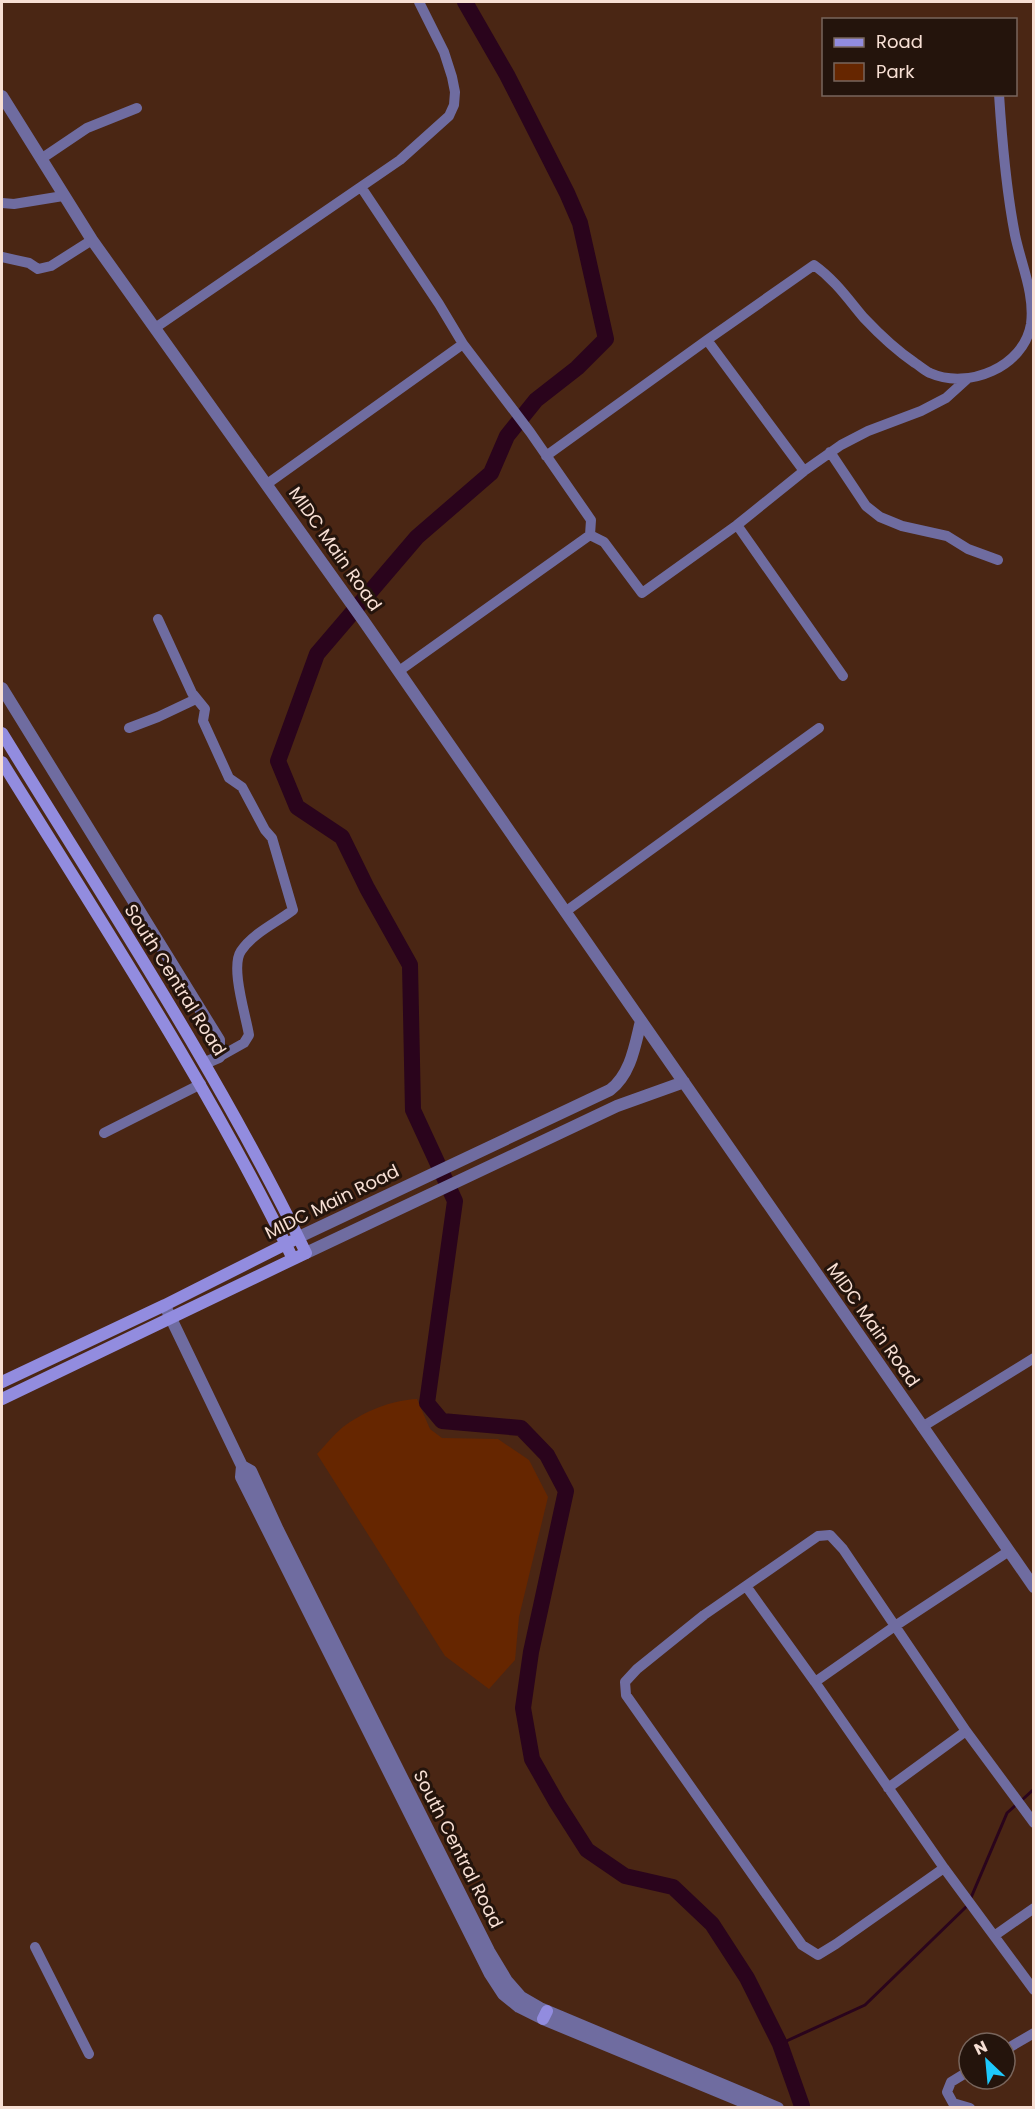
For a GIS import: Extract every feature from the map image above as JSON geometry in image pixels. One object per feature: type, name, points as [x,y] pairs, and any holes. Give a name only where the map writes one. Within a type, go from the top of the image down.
[{"type":"main road","name":"South Central Road","points":[[2,735],[205,1063],[275,1187],[306,1252]]},
{"type":"main road","name":"South Central Road","points":[[2,762],[201,1084],[261,1194],[293,1259]]},
{"type":"main road","name":"MIDC Main Road","points":[[2,1382],[165,1305],[299,1237]]},
{"type":"main road","name":"MIDC Main Road","points":[[2,1399],[306,1252]]},
{"type":"street","points":[[155,328],[400,160],[448,116],[454,105],[455,92],[450,69],[419,2]]},
{"type":"street","name":"MIDC Main Road","points":[[2,96],[92,240],[399,671],[1034,1587]]},
{"type":"street","points":[[546,456],[814,265],[836,283],[863,317],[897,351],[931,373],[955,379],[983,376],[1019,352],[1028,339],[1031,322],[1029,291],[1015,234],[999,96]]},
{"type":"street","points":[[41,159],[87,128],[137,108]]},
{"type":"street","points":[[361,187],[463,344],[530,432],[591,520],[590,535]]},
{"type":"street","points":[[2,203],[14,204],[63,196]]},
{"type":"street","points":[[2,257],[28,263],[38,269],[51,266],[92,240]]},
{"type":"street","points":[[707,340],[804,471]]},
{"type":"street","points":[[267,484],[463,344]]},
{"type":"street","points":[[590,535],[604,542],[642,593],[737,525],[830,452],[868,431],[899,421],[946,398],[967,379]]},
{"type":"street","points":[[830,452],[866,506],[880,517],[902,526],[947,536],[968,549],[998,560]]},
{"type":"street","points":[[737,525],[843,676]]},
{"type":"street","points":[[399,671],[590,535]]},
{"type":"street","points":[[158,619],[192,693],[205,709],[203,721],[229,778],[242,787],[265,830],[272,838],[293,910],[253,938],[239,953],[237,978],[249,1035],[243,1043],[205,1063]]},
{"type":"street","points":[[2,688],[219,1040],[219,1057]]},
{"type":"street","points":[[129,728],[196,699]]},
{"type":"street","points":[[565,912],[819,728]]},
{"type":"street","name":"MIDC Main Road","points":[[299,1237],[610,1090],[620,1082],[630,1060],[641,1021]]},
{"type":"street","name":"MIDC Main Road","points":[[306,1252],[617,1106],[684,1082]]},
{"type":"street","points":[[104,1133],[201,1084]]},
{"type":"street","name":"South Central Road","points":[[165,1305],[242,1466],[241,1477],[490,1974],[503,1994],[519,2007],[545,2015],[778,2108]]},
{"type":"street","points":[[922,1427],[1034,1358]]},
{"type":"street","points":[[944,1868],[818,1955],[802,1945],[626,1695],[625,1682],[637,1669],[704,1615],[818,1536],[830,1535],[843,1549],[966,1731],[1032,1821]]},
{"type":"street","points":[[815,1682],[1009,1551]]},
{"type":"street","points":[[746,1586],[944,1868],[1034,1990]]},
{"type":"street","points":[[888,1788],[966,1731]]},
{"type":"street","points":[[994,1936],[1034,1908]]},
{"type":"street","points":[[35,1947],[89,2054]]},
{"type":"street","name":"South Central Road","points":[[545,2015],[758,2108]]},
{"type":"street","points":[[1017,2043],[1034,2033]]},
{"type":"street","points":[[957,2079],[951,2082],[947,2092],[953,2103],[970,2108]]},
{"type":"green space","points":[[417,1399],[430,1429],[442,1438],[498,1439],[529,1460],[548,1497],[519,1617],[515,1660],[489,1689],[445,1656],[317,1454],[339,1430],[359,1416],[387,1404]]},
{"type":"waterway","points":[[465,2],[507,75],[580,223],[606,339],[577,368],[536,400],[507,436],[491,473],[417,537],[317,654],[278,761],[297,807],[342,837],[367,888],[410,965],[413,1110],[455,1201],[427,1403],[442,1421],[521,1428],[547,1455],[566,1491],[531,1652],[523,1708],[532,1759],[587,1850],[625,1876],[673,1887],[712,1924],[747,1978],[780,2044],[802,2106]]},
{"type":"waterway","points":[[1022,1800],[1034,1789]]},
{"type":"waterway","points":[[970,1900],[1007,1813],[1017,1804]]},
{"type":"waterway","points":[[780,2044],[865,2005],[967,1906]]}]
